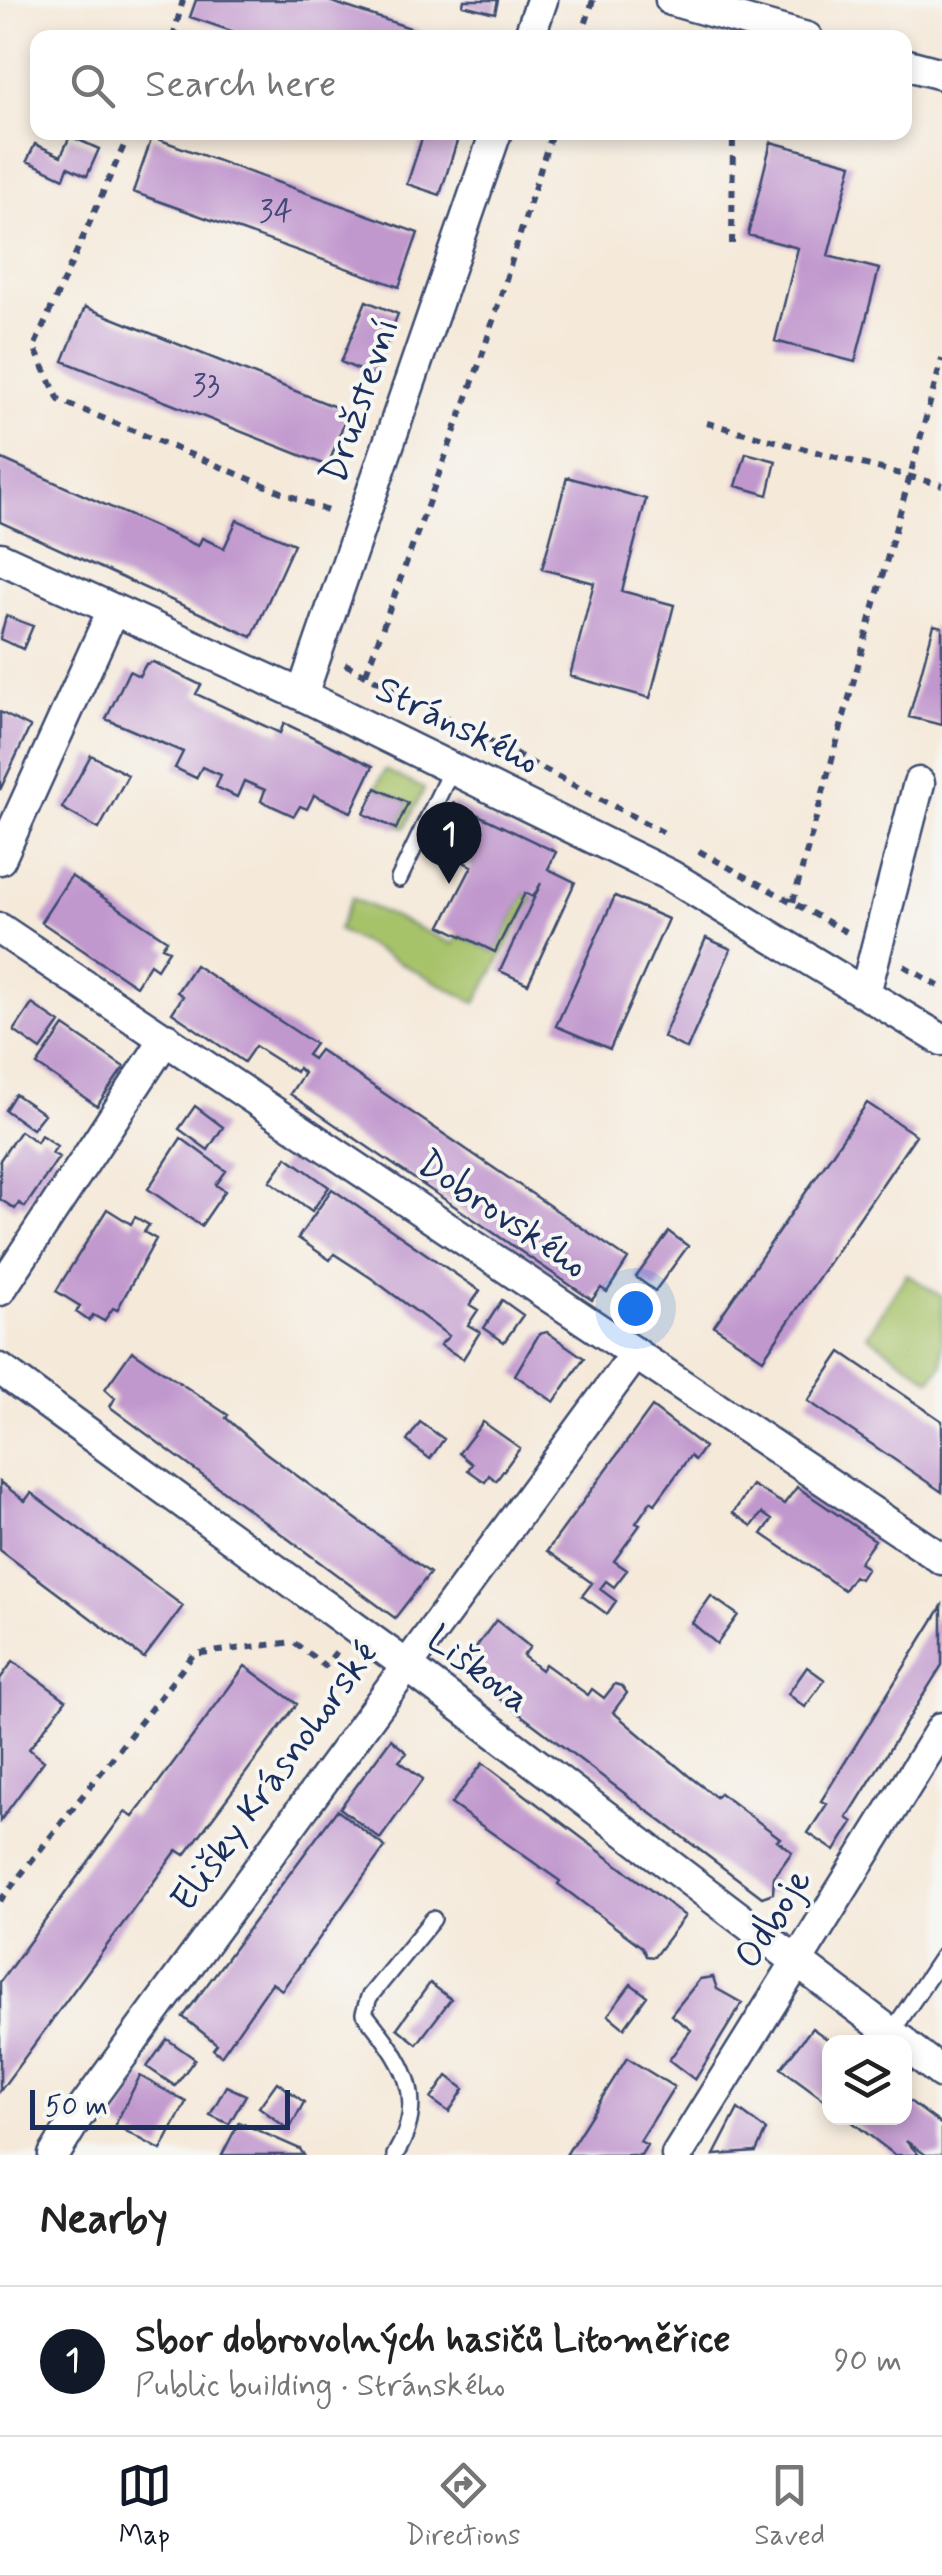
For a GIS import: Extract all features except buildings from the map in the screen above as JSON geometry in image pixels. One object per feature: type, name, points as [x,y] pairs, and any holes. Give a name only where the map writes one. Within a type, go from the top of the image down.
[{"type":"street","points":[[532,30],[542,0]]},
{"type":"street","points":[[671,0],[779,30]]},
{"type":"street","points":[[912,66],[942,74]]},
{"type":"street","name":"Družstevní","points":[[302,695],[493,140]]},
{"type":"street","name":"Stránského","points":[[0,558],[302,695],[672,876],[942,1040]]},
{"type":"street","points":[[0,859],[113,610]]},
{"type":"street","points":[[865,993],[918,783]]},
{"type":"street","name":"Dobrovského","points":[[0,929],[942,1558]]},
{"type":"street","points":[[0,1290],[166,1038]]},
{"type":"street","name":"Elišky Krásnohorské","points":[[54,2155],[88,2101],[636,1353]]},
{"type":"street","name":"Liškova","points":[[0,1368],[406,1665],[892,2035]]},
{"type":"street","name":"Odboje","points":[[677,2155],[942,1728]]},
{"type":"street","name":"Liškova","points":[[912,2050],[942,2073]]},
{"type":"lane","points":[[398,880],[452,768]]},
{"type":"lane","points":[[395,2155],[412,2127],[413,2108],[391,2042],[364,2013],[369,1997],[433,1919]]},
{"type":"lane","points":[[902,2035],[942,1957]]},
{"type":"path","points":[[174,30],[183,0]]},
{"type":"path","points":[[584,30],[593,0]]},
{"type":"path","points":[[126,140],[34,346],[60,400],[360,525]]},
{"type":"path","points":[[366,673],[481,359],[549,140]]},
{"type":"path","points":[[732,140],[732,244]]},
{"type":"path","points":[[793,902],[942,359]]},
{"type":"path","points":[[707,423],[942,485]]},
{"type":"path","points":[[317,651],[366,673],[674,838]]},
{"type":"path","points":[[690,847],[942,988]]},
{"type":"path","points":[[0,1901],[194,1654],[292,1642],[325,1666],[355,1628]]},
{"type":"green space","points":[[385,770],[424,789],[405,828],[398,825],[408,803],[376,788]]},
{"type":"green space","points":[[525,893],[533,897],[476,1003],[338,930],[352,898],[453,944],[459,935],[495,952]]},
{"type":"green space","points":[[907,1274],[942,1297],[942,1365],[931,1380],[867,1335]]},
{"type":"place","name":"Sbor dobrovolných hasičů Litoměřice","points":[[449,884]]}]
